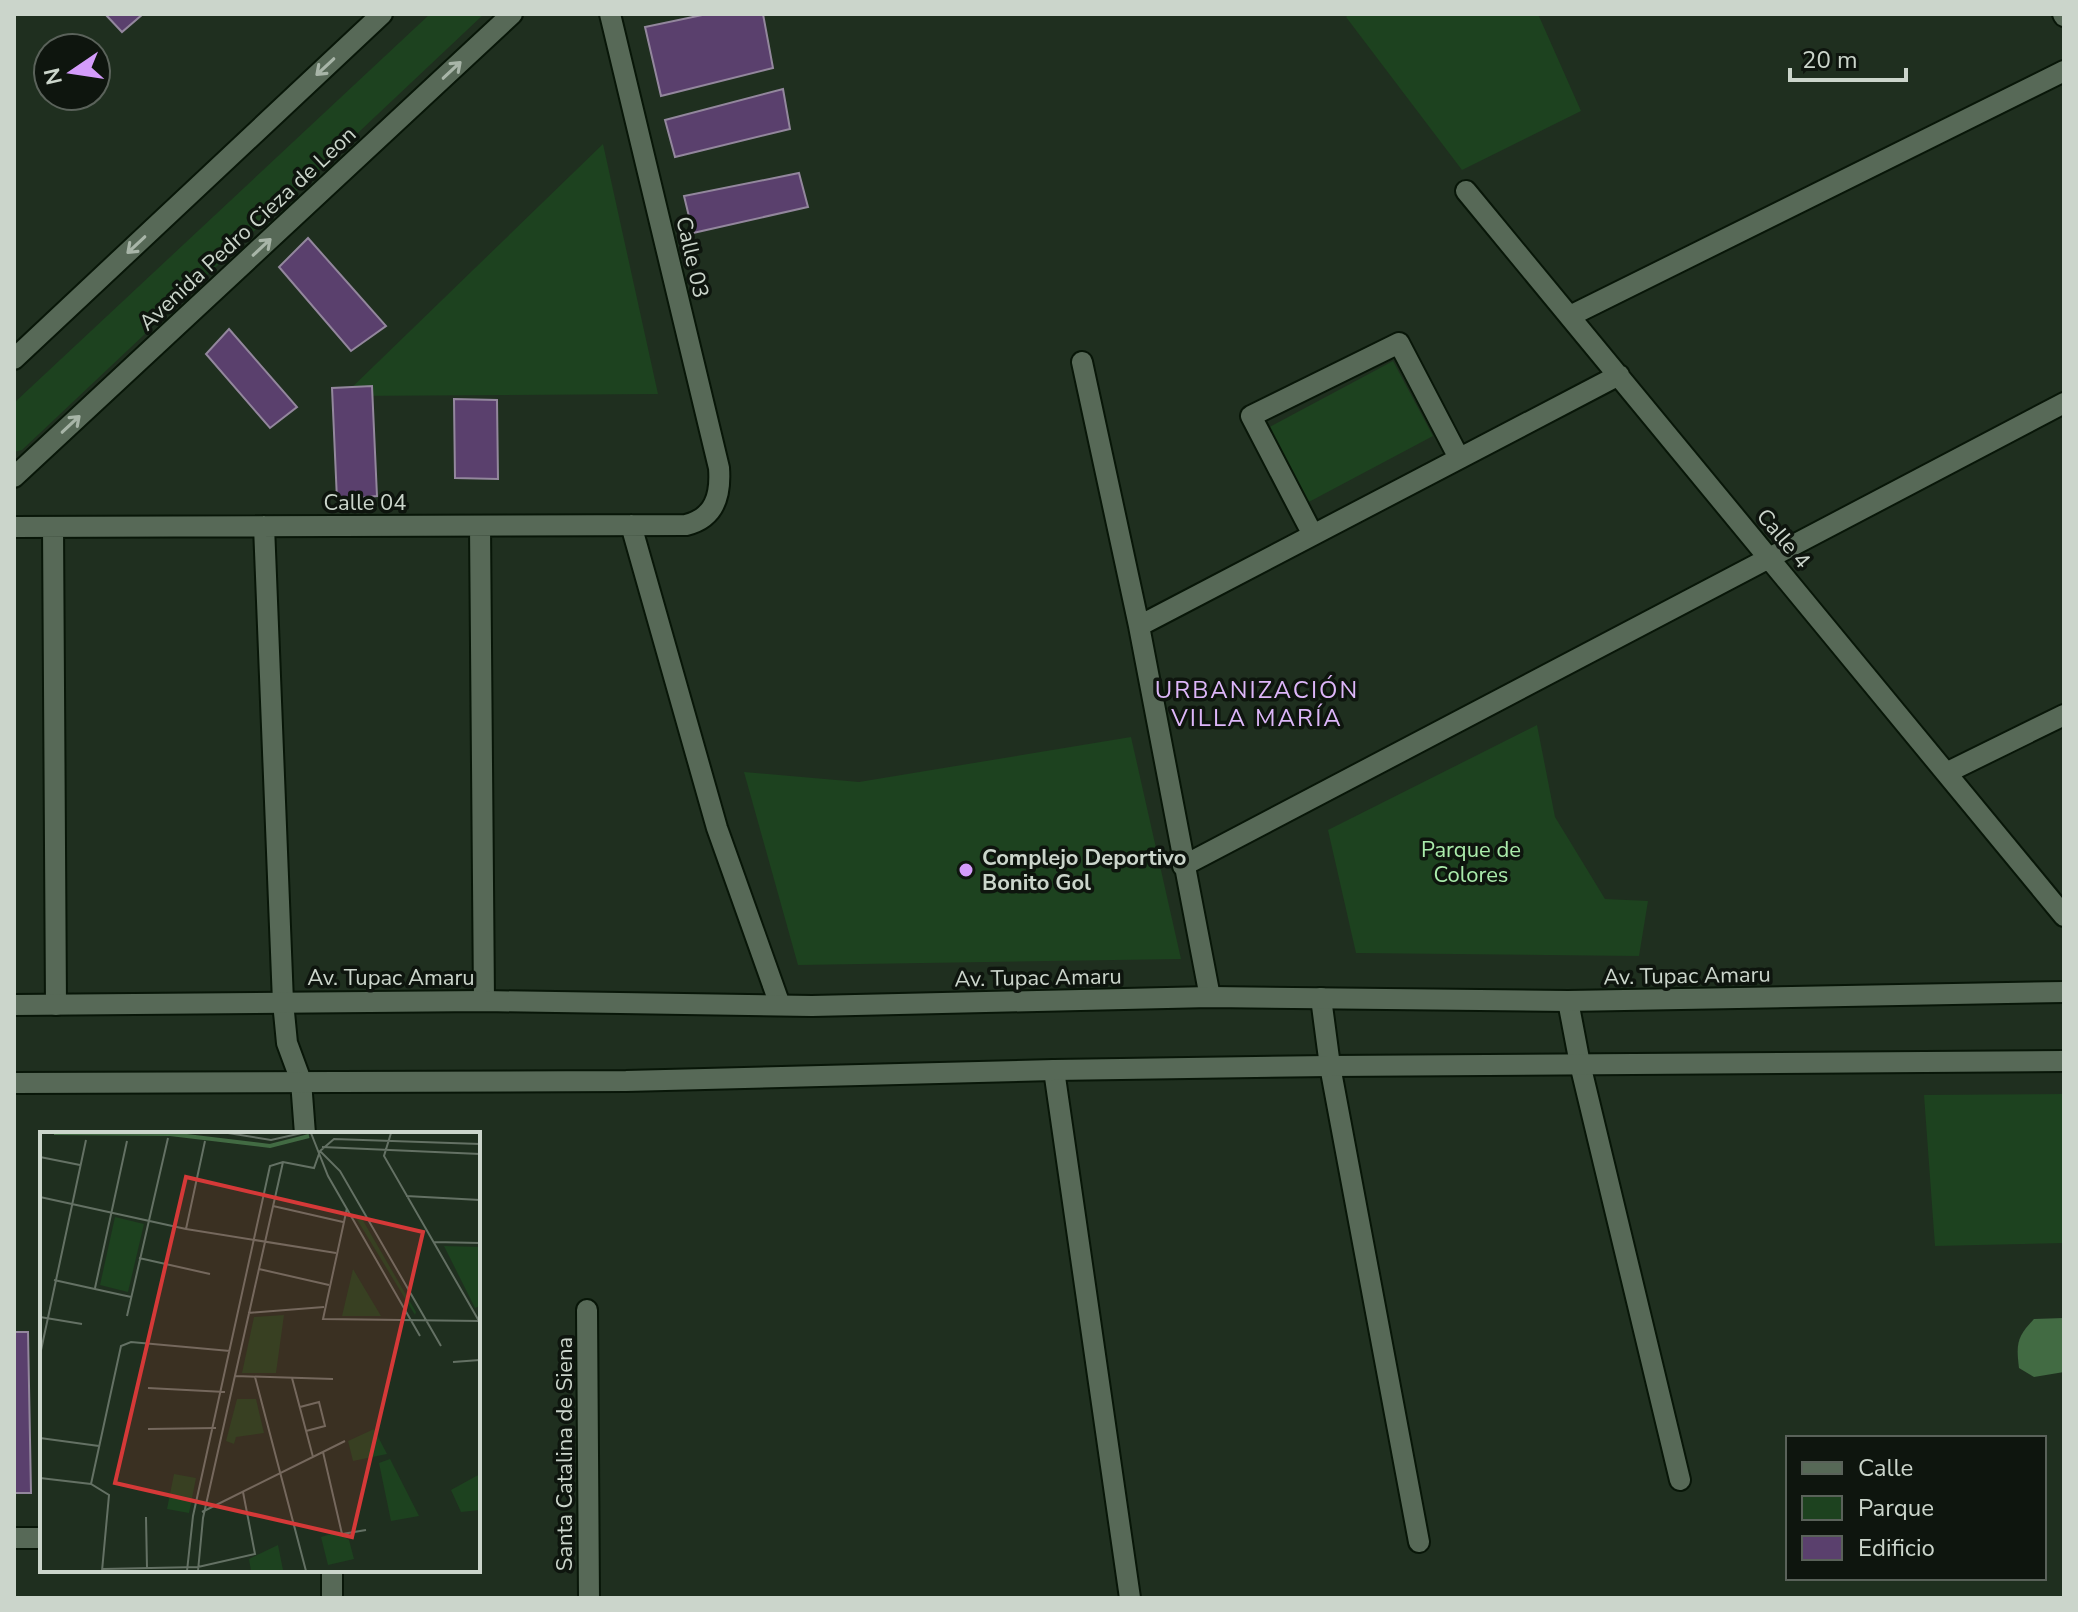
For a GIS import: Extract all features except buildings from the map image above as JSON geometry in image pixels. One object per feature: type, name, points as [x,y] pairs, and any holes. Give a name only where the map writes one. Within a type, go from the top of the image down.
[{"type":"street","points":[[14,359],[382,14]]},
{"type":"street","name":"Avenida Pedro Cieza de Leon","points":[[14,477],[512,14]]},
{"type":"street","name":"Calle 03","points":[[610,14],[719,468],[719,492],[711,511]]},
{"type":"street","points":[[1570,316],[2064,71]]},
{"type":"street","name":"Calle 4","points":[[1466,191],[2064,916]]},
{"type":"street","points":[[1313,535],[1251,416],[1399,343],[1459,458]]},
{"type":"street","points":[[1082,362],[1139,626],[1210,997]]},
{"type":"street","points":[[1139,626],[1619,375]]},
{"type":"street","points":[[1183,866],[2064,403]]},
{"type":"street","name":"Calle 04","points":[[14,527],[686,525],[704,519],[711,511]]},
{"type":"street","points":[[631,525],[717,828],[780,1005]]},
{"type":"street","points":[[264,526],[283,1002],[287,1043],[301,1081],[305,1132]]},
{"type":"street","points":[[480,526],[484,1001]]},
{"type":"street","points":[[53,527],[56,1005]]},
{"type":"street","points":[[1946,773],[2064,715]]},
{"type":"street","name":"Av. Tupac Amaru","points":[[14,1005],[484,1001],[780,1005],[1210,997],[1568,1001],[2064,992]]},
{"type":"street","points":[[1321,998],[1330,1066],[1419,1542]]},
{"type":"street","points":[[1568,1001],[1580,1064],[1680,1480]]},
{"type":"street","points":[[14,1083],[626,1081],[1330,1066],[2064,1061]]},
{"type":"street","points":[[1054,1070],[1130,1598]]},
{"type":"street","name":"Santa Catalina de Siena","points":[[587,1310],[589,1598]]},
{"type":"street","points":[[14,1538],[40,1538]]},
{"type":"street","points":[[332,1572],[332,1598]]},
{"type":"green space","points":[[430,14],[484,14],[22,450],[14,452],[14,403]]},
{"type":"green space","points":[[1349,14],[1538,14],[1581,111],[1462,170],[1346,17]]},
{"type":"green space","points":[[603,144],[658,394],[343,396]]},
{"type":"green space","points":[[1393,361],[1433,436],[1305,504],[1266,429]]},
{"type":"green space","name":"Parque de Colores","points":[[1537,725],[1555,817],[1605,899],[1648,901],[1639,956],[1356,953],[1328,830]]},
{"type":"green space","name":"Complejo Deportivo Bonito Gol","points":[[1131,737],[1181,959],[798,965],[744,772],[859,782]]},
{"type":"green space","points":[[2064,1094],[2064,1243],[1935,1246],[1924,1095]]},
{"type":"shaded area","points":[[2064,1318],[2064,1372],[2034,1377],[2019,1368],[2019,1341],[2028,1325],[2034,1319]]},
{"type":"place","name":"Complejo Deportivo Bonito Gol","points":[[966,870]]},
{"type":"district","name":"URBANIZACIÓN VILLA MARÍA","points":[[1257,704]]}]
